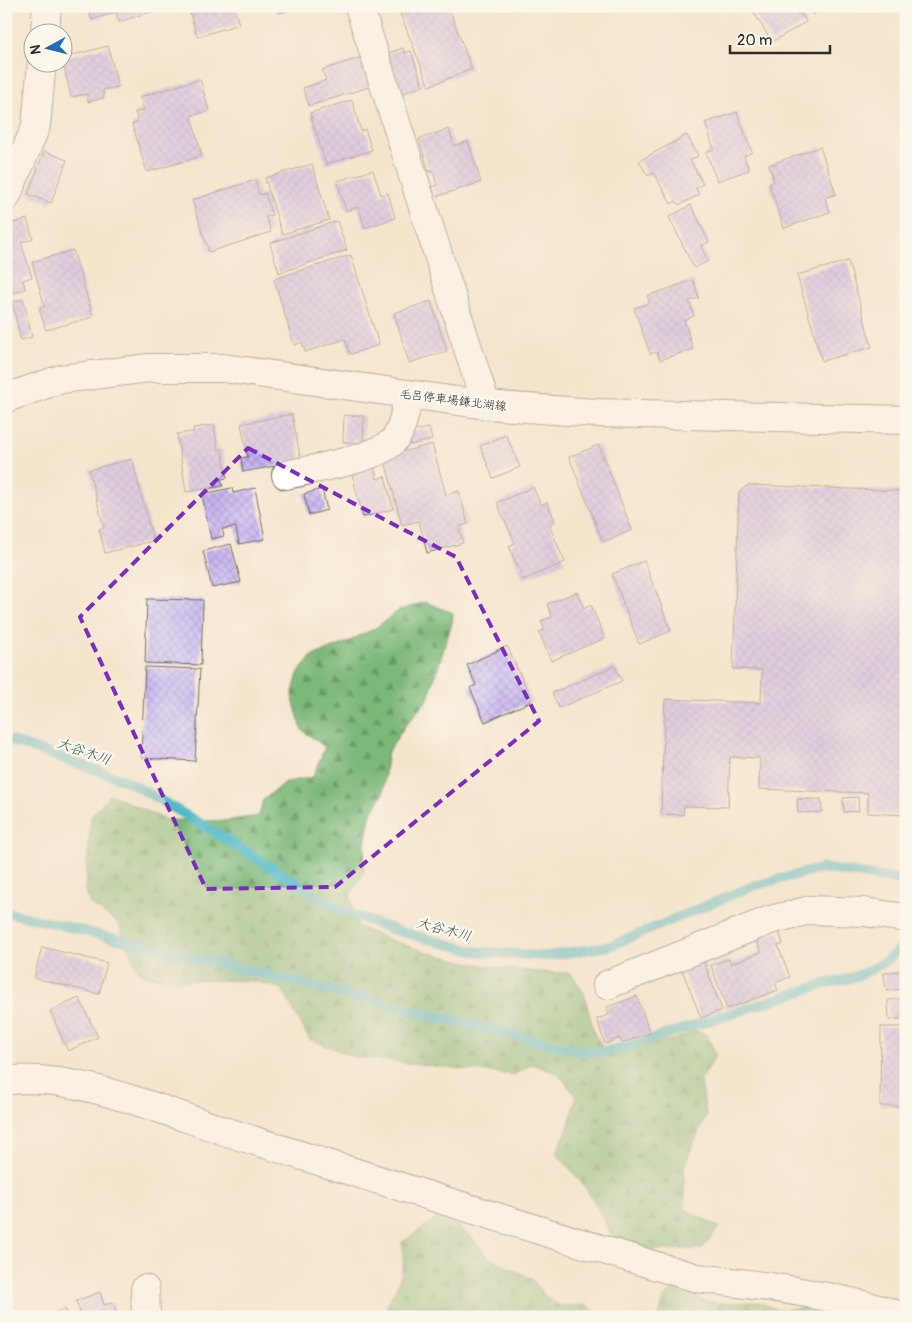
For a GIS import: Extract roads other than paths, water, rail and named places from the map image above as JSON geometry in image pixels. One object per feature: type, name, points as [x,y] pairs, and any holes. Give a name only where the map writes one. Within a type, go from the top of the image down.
[{"type":"street","points":[[46,22],[47,6]]},
{"type":"street","points":[[359,6],[486,405]]},
{"type":"street","points":[[6,197],[36,126],[41,72]]},
{"type":"street","name":"毛呂停車場鎌北湖線","points":[[6,398],[61,379],[149,368],[223,368],[486,405],[596,413],[906,420]]},
{"type":"street","points":[[286,475],[359,457],[391,444],[400,429],[409,394]]},
{"type":"street","points":[[607,985],[770,920],[810,910],[864,912],[906,918]]},
{"type":"street","points":[[6,1081],[22,1079],[50,1081],[129,1100],[219,1130],[696,1278],[780,1287],[867,1304],[906,1317]]},
{"type":"street","points":[[145,1289],[146,1317]]},
{"type":"waterway","name":"大谷木川","points":[[6,739],[127,781],[203,825],[338,909],[394,930],[473,951],[546,956],[610,946],[753,886],[822,868],[906,881]]},
{"type":"waterway","points":[[6,912],[579,1051],[600,1052],[627,1047],[827,983],[861,974],[891,957],[906,940]]}]
